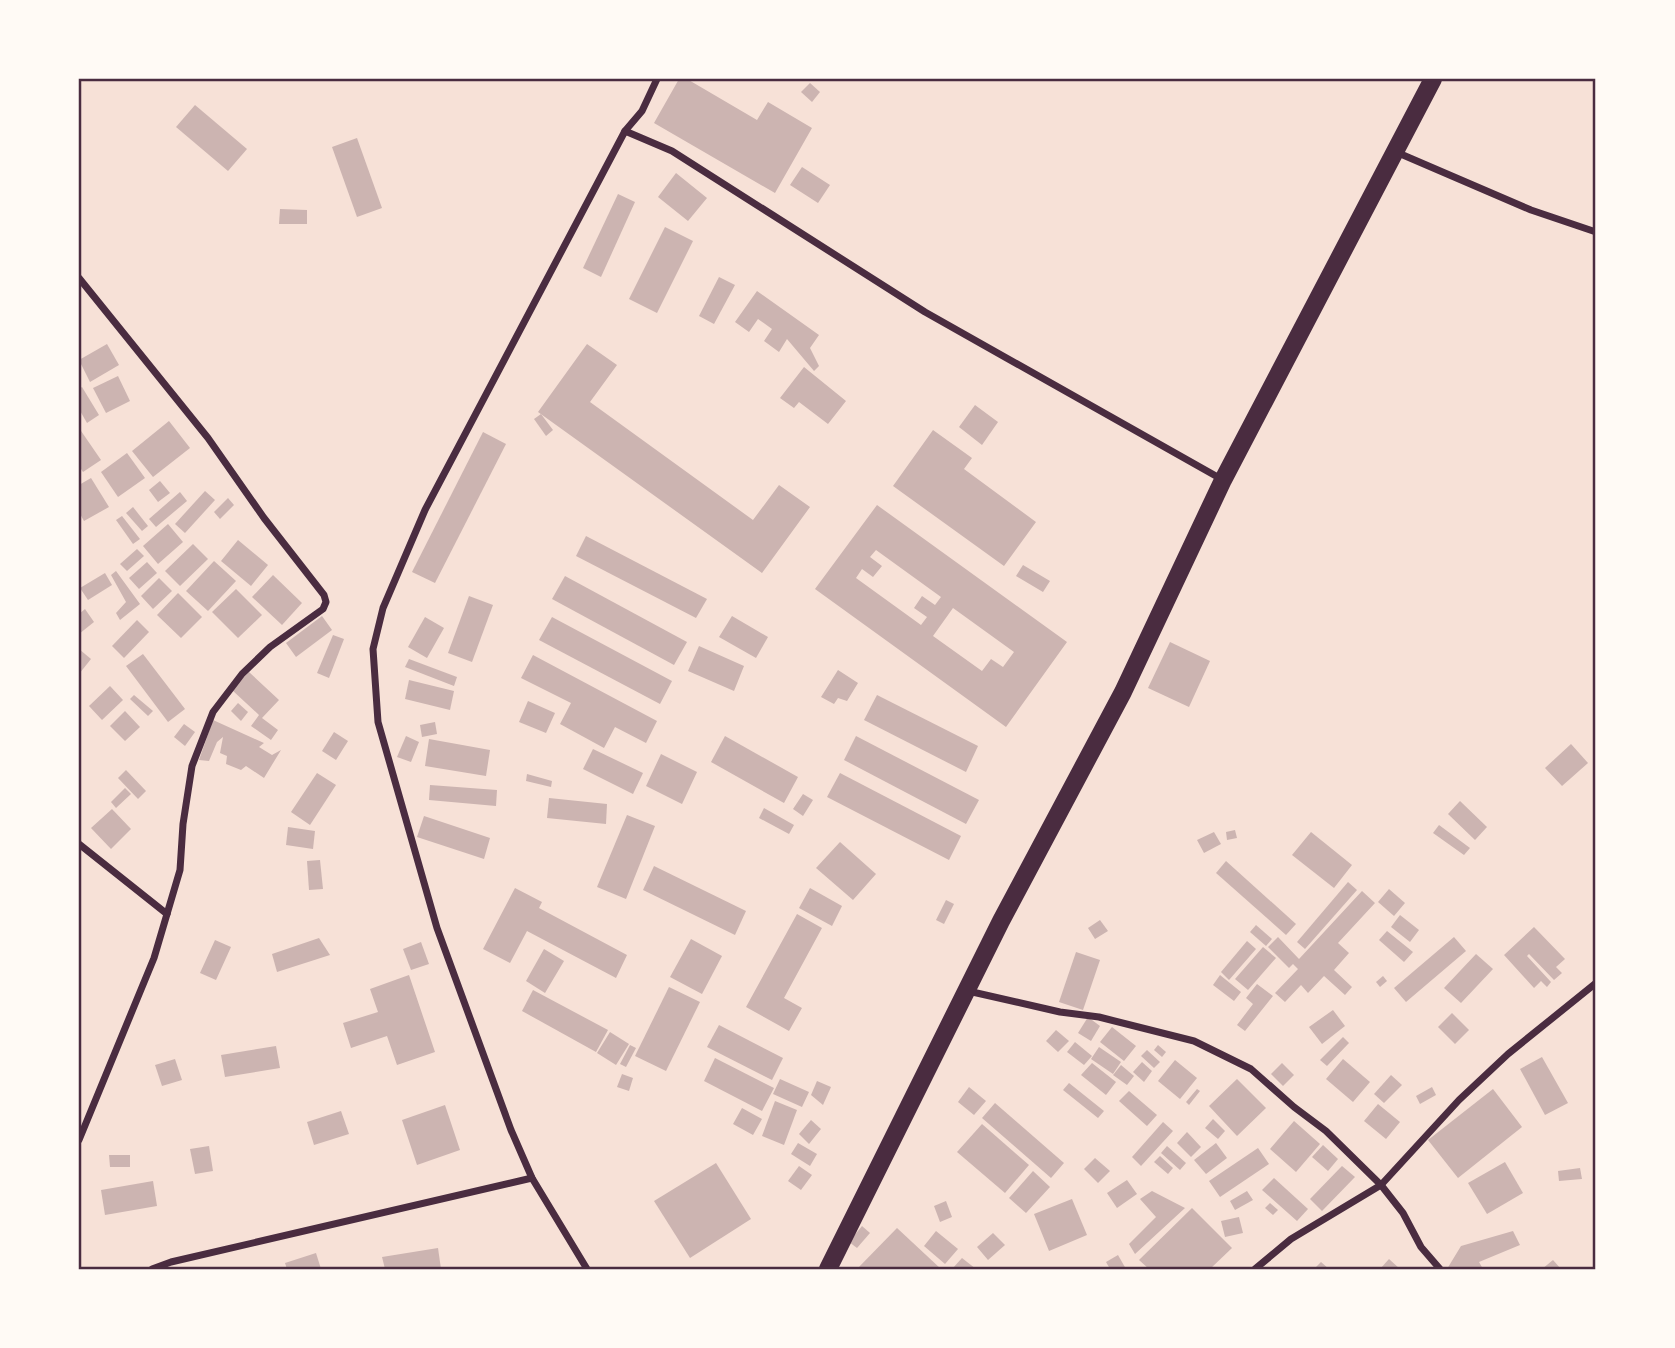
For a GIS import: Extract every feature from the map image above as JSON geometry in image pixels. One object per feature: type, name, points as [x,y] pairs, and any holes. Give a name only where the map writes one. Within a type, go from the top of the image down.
[{"type":"main road","points":[[828,1269],[1001,921],[1123,692],[1223,480],[1433,79]]},
{"type":"street","points":[[587,1269],[532,1178],[511,1130],[437,928],[377,722],[373,649],[383,608],[425,510],[625,131],[642,111],[657,79]]},
{"type":"street","points":[[625,131],[672,151],[925,312],[1223,480]]},
{"type":"street","points":[[1395,152],[1531,210],[1596,232]]},
{"type":"street","points":[[79,278],[208,438],[327,602],[323,609],[270,647],[242,674],[214,712],[192,766],[183,824],[180,870],[154,958],[79,1140]]},
{"type":"street","points":[[79,844],[167,914]]},
{"type":"street","points":[[1255,1269],[1291,1239],[1381,1185],[1459,1100],[1508,1054],[1596,984]]},
{"type":"street","points":[[967,991],[1060,1012],[1099,1017],[1194,1041],[1251,1069],[1326,1131],[1381,1185],[1403,1213],[1421,1247],[1440,1269]]},
{"type":"street","points":[[152,1269],[171,1262],[532,1178]]},
{"type":"building","points":[[679,79],[687,79],[757,120],[768,102],[812,128],[775,193],[654,123]]},
{"type":"building","points":[[810,83],[820,92],[812,102],[801,92]]},
{"type":"building","points":[[195,105],[247,149],[228,171],[176,127]]},
{"type":"building","points":[[357,138],[382,208],[357,217],[332,147]]},
{"type":"building","points":[[802,167],[830,185],[818,203],[790,185]]},
{"type":"building","points":[[676,173],[707,198],[688,221],[658,197]]},
{"type":"building","points":[[618,194],[635,202],[601,277],[583,268]]},
{"type":"building","points":[[280,209],[307,210],[307,224],[279,224]]},
{"type":"building","points":[[665,227],[693,241],[657,313],[629,299]]},
{"type":"building","points":[[719,277],[735,285],[714,324],[699,316]]},
{"type":"building","points":[[757,291],[819,335],[810,348],[819,366],[814,371],[787,339],[779,352],[764,341],[772,329],[758,319],[749,332],[735,322]]},
{"type":"building","points":[[107,344],[119,365],[90,382],[79,360]]},
{"type":"building","points":[[587,344],[617,365],[590,402],[753,520],[779,485],[810,507],[762,573],[538,412]]},
{"type":"building","points":[[804,367],[846,401],[828,424],[799,402],[794,408],[780,398]]},
{"type":"building","points":[[118,376],[130,401],[106,413],[93,388]]},
{"type":"building","points":[[82,387],[99,415],[87,423],[79,409],[79,389]]},
{"type":"building","points":[[975,405],[998,422],[982,445],[959,427]]},
{"type":"building","points":[[541,414],[553,430],[546,436],[534,419]]},
{"type":"building","points":[[169,421],[190,448],[153,477],[132,451]]},
{"type":"building","points":[[79,428],[101,460],[83,472],[79,466]]},
{"type":"building","points":[[933,430],[972,458],[964,469],[1036,522],[1004,566],[893,486]]},
{"type":"building","points":[[483,432],[506,444],[435,583],[412,572]]},
{"type":"building","points":[[127,453],[145,478],[118,497],[101,472]]},
{"type":"building","points":[[91,478],[109,507],[84,521],[79,512],[79,485]]},
{"type":"building","points":[[160,481],[170,493],[158,502],[149,490]]},
{"type":"building","points":[[205,491],[215,500],[185,533],[175,524]]},
{"type":"building","points":[[180,492],[187,501],[156,527],[149,519]]},
{"type":"building","points":[[228,498],[234,505],[220,519],[214,512]]},
{"type":"building","points":[[877,505],[1067,642],[1006,727],[815,589]],"holes":[[[876,550],[941,597],[935,605],[922,596],[914,608],[927,617],[921,625],[856,578],[862,569],[873,577],[882,566],[870,557]],[[953,608],[1014,652],[1003,667],[991,659],[982,671],[933,636]]]},
{"type":"building","points":[[133,507],[148,526],[142,531],[126,513]]},
{"type":"building","points":[[122,516],[140,539],[133,544],[116,520]]},
{"type":"building","points":[[168,524],[183,542],[158,564],[143,546]]},
{"type":"building","points":[[586,536],[707,599],[696,618],[576,556]]},
{"type":"building","points":[[238,540],[268,565],[251,586],[221,561]]},
{"type":"building","points":[[193,544],[208,559],[180,586],[165,571]]},
{"type":"building","points":[[137,549],[144,556],[127,571],[120,564]]},
{"type":"building","points":[[214,561],[236,581],[208,611],[186,591]]},
{"type":"building","points":[[147,562],[157,573],[139,589],[129,578]]},
{"type":"building","points":[[1023,565],[1050,581],[1043,592],[1016,576]]},
{"type":"building","points":[[116,571],[140,604],[120,620],[116,613],[126,602],[111,575]]},
{"type":"building","points":[[105,573],[112,585],[88,600],[80,588]]},
{"type":"building","points":[[273,575],[302,603],[282,625],[252,597]]},
{"type":"building","points":[[565,576],[687,642],[674,665],[552,599]]},
{"type":"building","points":[[159,578],[172,591],[153,609],[141,596]]},
{"type":"building","points":[[236,589],[262,615],[238,638],[212,612]]},
{"type":"building","points":[[178,593],[202,617],[181,638],[157,615]]},
{"type":"building","points":[[469,596],[493,605],[472,662],[448,653]]},
{"type":"building","points":[[85,609],[94,622],[79,634],[79,614]]},
{"type":"building","points":[[322,616],[332,630],[296,657],[286,643]]},
{"type":"building","points":[[732,616],[768,637],[756,658],[719,637]]},
{"type":"building","points":[[425,617],[444,628],[427,658],[408,647]]},
{"type":"building","points":[[552,617],[672,681],[660,704],[539,640]]},
{"type":"building","points":[[137,620],[149,632],[124,658],[112,646]]},
{"type":"building","points":[[333,635],[344,639],[329,678],[317,673]]},
{"type":"building","points":[[1170,642],[1210,661],[1189,707],[1148,688]]},
{"type":"building","points":[[699,646],[744,666],[734,691],[688,671]]},
{"type":"building","points":[[79,649],[91,659],[79,674]]},
{"type":"building","points":[[143,654],[185,709],[168,722],[126,666]]},
{"type":"building","points":[[533,655],[657,721],[646,743],[615,727],[604,748],[560,724],[571,703],[521,678]]},
{"type":"building","points":[[409,659],[457,677],[454,686],[405,667]]},
{"type":"building","points":[[838,670],[858,683],[847,701],[838,698],[834,704],[821,697]]},
{"type":"building","points":[[249,672],[279,700],[262,718],[278,730],[271,740],[251,726],[259,715],[232,690]]},
{"type":"building","points":[[409,680],[454,691],[450,710],[405,699]]},
{"type":"building","points":[[110,686],[123,700],[102,720],[89,706]]},
{"type":"building","points":[[134,695],[153,711],[148,716],[130,699]]},
{"type":"building","points":[[877,695],[978,746],[966,772],[864,720]]},
{"type":"building","points":[[528,701],[555,713],[546,733],[519,722]]},
{"type":"building","points":[[238,703],[248,712],[241,721],[231,711]]},
{"type":"building","points":[[125,711],[140,727],[125,741],[110,726]]},
{"type":"building","points":[[213,720],[264,743],[259,747],[272,755],[281,750],[264,778],[246,766],[241,770],[226,764],[227,756],[220,753],[223,737],[217,742],[209,761],[199,760]]},
{"type":"building","points":[[435,722],[437,734],[422,737],[420,725]]},
{"type":"building","points":[[184,724],[195,732],[185,746],[174,737]]},
{"type":"building","points":[[334,732],[348,741],[336,760],[322,751]]},
{"type":"building","points":[[406,736],[419,742],[411,762],[397,757]]},
{"type":"building","points":[[725,736],[798,777],[784,803],[711,762]]},
{"type":"building","points":[[856,736],[979,800],[966,824],[844,760]]},
{"type":"building","points":[[429,739],[490,750],[486,776],[425,766]]},
{"type":"building","points":[[1571,744],[1588,763],[1562,786],[1545,768]]},
{"type":"building","points":[[593,749],[643,773],[633,794],[583,769]]},
{"type":"building","points":[[661,754],[697,772],[682,804],[646,786]]},
{"type":"building","points":[[126,770],[146,791],[138,799],[118,778]]},
{"type":"building","points":[[317,773],[336,785],[310,825],[291,812]]},
{"type":"building","points":[[840,773],[961,836],[949,860],[827,797]]},
{"type":"building","points":[[527,774],[552,781],[551,787],[526,781]]},
{"type":"building","points":[[430,785],[497,790],[496,806],[429,800]]},
{"type":"building","points":[[125,788],[131,794],[116,808],[111,802]]},
{"type":"building","points":[[803,794],[813,800],[803,816],[793,809]]},
{"type":"building","points":[[549,798],[607,804],[606,824],[547,818]]},
{"type":"building","points":[[1460,801],[1487,827],[1475,840],[1448,814]]},
{"type":"building","points":[[764,808],[794,825],[789,834],[759,818]]},
{"type":"building","points":[[112,809],[131,829],[111,849],[91,828]]},
{"type":"building","points":[[627,815],[655,826],[626,899],[597,887]]},
{"type":"building","points":[[424,816],[490,838],[484,859],[417,837]]},
{"type":"building","points":[[1439,825],[1470,848],[1464,855],[1433,833]]},
{"type":"building","points":[[288,827],[315,831],[313,849],[286,845]]},
{"type":"building","points":[[1235,830],[1237,838],[1227,840],[1226,832]]},
{"type":"building","points":[[1214,832],[1221,844],[1204,853],[1197,840]]},
{"type":"building","points":[[1311,832],[1352,865],[1334,888],[1292,855]]},
{"type":"building","points":[[840,842],[876,874],[853,900],[816,868]]},
{"type":"building","points":[[320,860],[323,889],[309,890],[307,861]]},
{"type":"building","points":[[1226,861],[1296,924],[1286,935],[1216,873]]},
{"type":"building","points":[[654,866],[746,911],[735,935],[643,890]]},
{"type":"building","points":[[1348,882],[1357,890],[1305,949],[1297,942]]},
{"type":"building","points":[[515,888],[542,902],[539,908],[627,955],[616,978],[527,931],[510,963],[483,949]]},
{"type":"building","points":[[810,888],[842,906],[832,926],[799,908]]},
{"type":"building","points":[[1389,889],[1405,903],[1394,916],[1378,902]]},
{"type":"building","points":[[1362,891],[1375,903],[1338,943],[1349,953],[1334,970],[1352,987],[1345,995],[1324,976],[1308,993],[1301,985],[1285,1002],[1275,993],[1298,969],[1293,964],[1289,968],[1268,947],[1278,937],[1299,959]]},
{"type":"building","points":[[946,900],[954,904],[944,924],[936,920]]},
{"type":"building","points":[[797,914],[822,928],[784,998],[802,1008],[789,1031],[746,1007]]},
{"type":"building","points":[[1400,915],[1419,930],[1410,942],[1391,927]]},
{"type":"building","points":[[1100,920],[1108,931],[1095,939],[1088,928]]},
{"type":"building","points":[[1256,925],[1272,939],[1266,946],[1250,932]]},
{"type":"building","points":[[1534,927],[1565,959],[1556,967],[1562,973],[1554,980],[1529,954],[1527,956],[1551,982],[1547,987],[1541,981],[1534,988],[1504,955]]},
{"type":"building","points":[[1387,931],[1413,952],[1404,962],[1379,940]]},
{"type":"building","points":[[1454,937],[1466,951],[1406,1002],[1394,988]]},
{"type":"building","points":[[319,938],[330,955],[277,972],[272,954]]},
{"type":"building","points":[[691,939],[722,956],[702,994],[670,977]]},
{"type":"building","points":[[215,940],[231,947],[216,980],[200,973]]},
{"type":"building","points":[[1247,941],[1256,949],[1229,980],[1221,972]]},
{"type":"building","points":[[421,942],[429,964],[411,970],[403,949]]},
{"type":"building","points":[[1263,947],[1276,958],[1248,990],[1235,979]]},
{"type":"building","points":[[544,949],[564,961],[545,993],[526,981]]},
{"type":"building","points":[[1076,952],[1100,960],[1083,1010],[1059,1002]]},
{"type":"building","points":[[1476,954],[1493,969],[1461,1003],[1444,988]]},
{"type":"building","points":[[409,975],[435,1052],[397,1065],[387,1036],[351,1048],[343,1023],[378,1012],[370,989]]},
{"type":"building","points":[[1220,975],[1241,992],[1234,1001],[1213,985]]},
{"type":"building","points":[[1383,976],[1387,981],[1380,987],[1376,982]]},
{"type":"building","points":[[1257,984],[1273,996],[1245,1031],[1237,1025],[1253,1004],[1246,998]]},
{"type":"building","points":[[669,987],[700,1002],[666,1071],[635,1056]]},
{"type":"building","points":[[533,990],[608,1030],[596,1052],[522,1011]]},
{"type":"building","points":[[1333,1010],[1345,1026],[1322,1044],[1309,1027]]},
{"type":"building","points":[[1452,1013],[1469,1030],[1455,1044],[1438,1027]]},
{"type":"building","points":[[1088,1017],[1100,1026],[1091,1041],[1078,1033]]},
{"type":"building","points":[[719,1025],[783,1058],[772,1080],[707,1047]]},
{"type":"building","points":[[1112,1027],[1136,1046],[1124,1061],[1100,1042]]},
{"type":"building","points":[[1056,1030],[1069,1041],[1058,1052],[1046,1041]]},
{"type":"building","points":[[610,1032],[629,1044],[616,1065],[597,1053]]},
{"type":"building","points":[[1343,1037],[1349,1043],[1327,1066],[1320,1060]]},
{"type":"building","points":[[1075,1042],[1092,1056],[1084,1065],[1067,1052]]},
{"type":"building","points":[[630,1045],[636,1048],[626,1067],[620,1064]]},
{"type":"building","points":[[1158,1045],[1166,1052],[1162,1057],[1154,1050]]},
{"type":"building","points":[[276,1046],[280,1068],[225,1077],[221,1055]]},
{"type":"building","points":[[1099,1047],[1121,1062],[1113,1074],[1091,1059]]},
{"type":"building","points":[[1147,1050],[1160,1062],[1154,1068],[1141,1056]]},
{"type":"building","points":[[1542,1057],[1568,1103],[1545,1115],[1520,1069]]},
{"type":"building","points":[[715,1058],[774,1088],[762,1111],[704,1081]]},
{"type":"building","points":[[175,1059],[182,1080],[162,1086],[155,1065]]},
{"type":"building","points":[[1343,1059],[1370,1082],[1353,1102],[1326,1079]]},
{"type":"building","points":[[1175,1060],[1197,1078],[1180,1099],[1158,1081]]},
{"type":"building","points":[[1142,1062],[1152,1071],[1144,1082],[1133,1072]]},
{"type":"building","points":[[1092,1063],[1116,1082],[1106,1095],[1081,1075]]},
{"type":"building","points":[[1282,1063],[1294,1075],[1283,1086],[1271,1074]]},
{"type":"building","points":[[1121,1065],[1134,1076],[1127,1085],[1113,1075]]},
{"type":"building","points":[[622,1074],[633,1078],[629,1091],[617,1087]]},
{"type":"building","points":[[1391,1075],[1402,1085],[1384,1103],[1374,1094]]},
{"type":"building","points":[[780,1079],[809,1092],[802,1107],[773,1094]]},
{"type":"building","points":[[1237,1079],[1266,1108],[1237,1136],[1209,1106]]},
{"type":"building","points":[[817,1081],[831,1087],[823,1105],[811,1095]]},
{"type":"building","points":[[1069,1083],[1104,1111],[1098,1118],[1063,1090]]},
{"type":"building","points":[[969,1087],[986,1101],[974,1115],[958,1102]]},
{"type":"building","points":[[1432,1087],[1436,1095],[1420,1104],[1416,1096]]},
{"type":"building","points":[[1197,1089],[1200,1091],[1189,1105],[1186,1102]]},
{"type":"building","points":[[1493,1089],[1522,1127],[1458,1178],[1428,1140]]},
{"type":"building","points":[[1129,1091],[1157,1115],[1147,1126],[1119,1101]]},
{"type":"building","points":[[775,1101],[797,1110],[784,1145],[762,1136]]},
{"type":"building","points":[[995,1103],[1064,1163],[1051,1178],[982,1118]]},
{"type":"building","points":[[1378,1104],[1400,1122],[1386,1139],[1364,1121]]},
{"type":"building","points":[[445,1105],[460,1150],[417,1165],[402,1120]]},
{"type":"building","points":[[742,1108],[762,1119],[753,1135],[733,1124]]},
{"type":"building","points":[[341,1111],[349,1134],[314,1145],[307,1122]]},
{"type":"building","points":[[1213,1119],[1225,1131],[1218,1139],[1205,1128]]},
{"type":"building","points":[[811,1120],[821,1129],[809,1144],[799,1134]]},
{"type":"building","points":[[1294,1121],[1320,1144],[1296,1172],[1270,1149]]},
{"type":"building","points":[[1163,1122],[1173,1131],[1141,1166],[1132,1157]]},
{"type":"building","points":[[982,1124],[1029,1165],[1005,1193],[957,1152]]},
{"type":"building","points":[[1187,1132],[1201,1147],[1191,1157],[1177,1143]]},
{"type":"building","points":[[798,1143],[817,1154],[810,1166],[791,1154]]},
{"type":"building","points":[[1216,1143],[1227,1158],[1206,1174],[1194,1160]]},
{"type":"building","points":[[1323,1145],[1338,1159],[1328,1171],[1312,1157]]},
{"type":"building","points":[[209,1146],[213,1171],[195,1174],[190,1149]]},
{"type":"building","points":[[1167,1146],[1186,1163],[1180,1170],[1161,1153]]},
{"type":"building","points":[[1258,1148],[1269,1164],[1220,1197],[1209,1181]]},
{"type":"building","points":[[109,1155],[130,1155],[130,1167],[110,1167]]},
{"type":"building","points":[[1160,1156],[1173,1168],[1168,1174],[1154,1162]]},
{"type":"building","points":[[1095,1158],[1110,1171],[1098,1183],[1084,1169]]},
{"type":"building","points":[[1505,1162],[1523,1193],[1487,1214],[1468,1183]]},
{"type":"building","points":[[716,1163],[751,1219],[690,1258],[654,1201]]},
{"type":"building","points":[[799,1166],[812,1175],[801,1190],[788,1181]]},
{"type":"building","points":[[1342,1166],[1355,1177],[1322,1211],[1310,1199]]},
{"type":"building","points":[[1580,1168],[1582,1179],[1559,1181],[1558,1171]]},
{"type":"building","points":[[1033,1171],[1050,1187],[1026,1213],[1009,1198]]},
{"type":"building","points":[[1274,1178],[1308,1209],[1297,1221],[1262,1190]]},
{"type":"building","points":[[1127,1180],[1137,1194],[1117,1208],[1107,1193]]},
{"type":"building","points":[[153,1181],[157,1206],[105,1215],[101,1190]]},
{"type":"building","points":[[1152,1191],[1185,1208],[1135,1254],[1129,1244],[1156,1217],[1140,1199]]},
{"type":"building","points":[[1247,1191],[1253,1200],[1235,1210],[1230,1201]]},
{"type":"building","points":[[1072,1199],[1087,1235],[1049,1251],[1034,1214]]},
{"type":"building","points":[[946,1201],[952,1217],[940,1222],[934,1206]]},
{"type":"building","points":[[1270,1203],[1278,1210],[1273,1215],[1265,1208]]},
{"type":"building","points":[[1192,1208],[1232,1248],[1210,1269],[1149,1269],[1139,1260]]},
{"type":"building","points":[[1239,1217],[1243,1233],[1225,1237],[1221,1221]]},
{"type":"building","points":[[862,1226],[870,1233],[857,1248],[849,1242]]},
{"type":"building","points":[[897,1228],[941,1269],[857,1269]]},
{"type":"building","points":[[936,1231],[958,1249],[945,1264],[924,1246]]},
{"type":"building","points":[[1513,1231],[1520,1245],[1479,1262],[1483,1269],[1447,1269],[1461,1246]]},
{"type":"building","points":[[993,1233],[1005,1245],[988,1260],[977,1247]]},
{"type":"building","points":[[438,1248],[441,1269],[385,1269],[382,1257]]},
{"type":"building","points":[[316,1253],[321,1269],[287,1269],[285,1263]]},
{"type":"building","points":[[1118,1255],[1126,1269],[1110,1269],[1106,1262]]},
{"type":"building","points":[[962,1258],[976,1269],[952,1269]]},
{"type":"building","points":[[1389,1259],[1400,1269],[1380,1269]]},
{"type":"building","points":[[1553,1260],[1561,1269],[1542,1269]]},
{"type":"building","points":[[1321,1262],[1329,1269],[1314,1269]]}]
